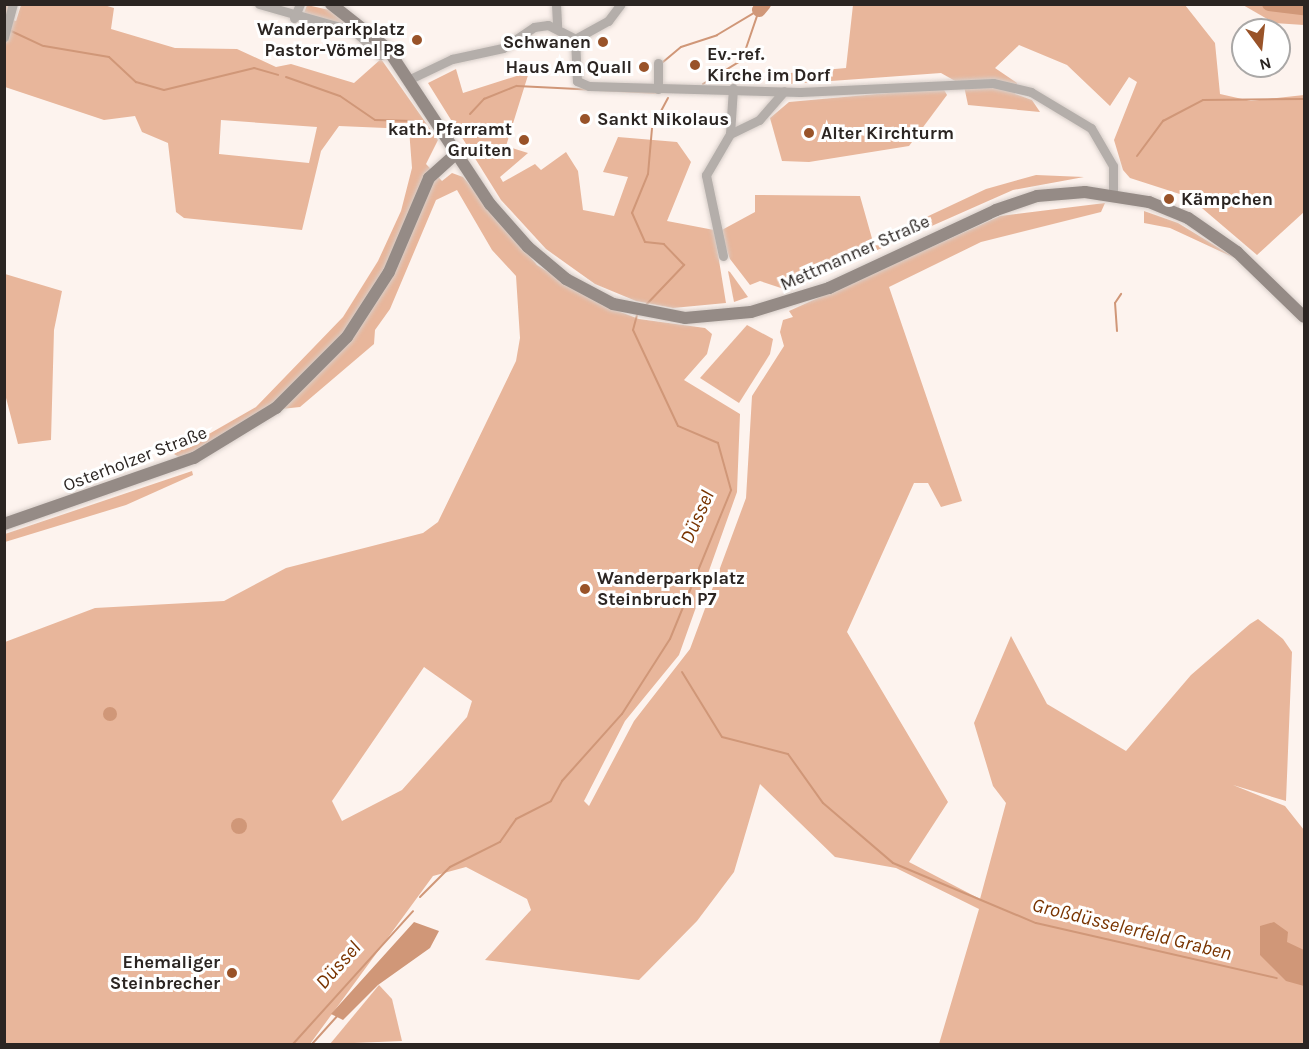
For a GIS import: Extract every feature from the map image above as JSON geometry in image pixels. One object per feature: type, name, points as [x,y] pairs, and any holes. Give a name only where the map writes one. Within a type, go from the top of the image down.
[{"type":"main road","name":"Mettmanner Straße","points":[[332,4],[363,25],[410,79],[456,154],[504,221],[541,260],[586,291],[633,310],[663,316],[717,318],[777,306],[1018,202],[1061,193],[1113,194],[1164,207],[1209,230],[1305,317]]},
{"type":"main road","name":"Osterholzer Straße","points":[[4,524],[194,458],[276,408],[347,337],[389,272],[429,178],[456,154]]},
{"type":"street","points":[[5,34],[13,4]]},
{"type":"street","points":[[259,4],[294,18],[354,31],[381,55]]},
{"type":"street","points":[[294,18],[300,4]]},
{"type":"street","points":[[556,4],[557,26]]},
{"type":"street","points":[[575,39],[608,21],[621,4]]},
{"type":"street","points":[[410,79],[452,59],[503,48],[534,27],[557,26],[575,39],[580,84],[658,89],[733,87],[784,91],[945,81],[1022,89],[1091,128],[1113,166],[1113,194]]},
{"type":"street","points":[[658,63],[658,89]]},
{"type":"street","points":[[723,256],[706,175],[730,134],[733,87]]},
{"type":"street","points":[[730,134],[759,120],[784,91]]},
{"type":"shaded area","points":[[5,5],[10,5],[9,19],[16,21],[21,5],[104,5],[114,8],[111,29],[175,48],[237,49],[276,67],[291,64],[354,83],[381,59],[438,140],[426,164],[442,181],[452,173],[463,177],[537,265],[602,305],[639,319],[705,328],[712,334],[707,354],[684,380],[740,414],[737,492],[679,655],[625,721],[584,801],[589,806],[634,721],[690,649],[746,498],[752,396],[784,346],[780,332],[783,320],[793,317],[789,311],[1000,216],[1105,203],[1101,212],[981,242],[889,287],[962,501],[941,507],[928,483],[914,483],[847,632],[948,802],[909,862],[980,899],[1006,803],[993,786],[974,723],[1011,636],[1047,704],[1126,751],[1191,675],[1250,624],[1258,619],[1283,639],[1292,652],[1286,801],[1233,785],[1285,806],[1304,830],[1304,1044],[939,1044],[979,909],[896,868],[835,857],[760,784],[734,872],[697,921],[639,980],[485,960],[531,910],[527,899],[466,867],[433,876],[310,1044],[5,1044],[5,642],[95,608],[224,601],[286,568],[423,533],[438,522],[516,361],[520,338],[516,276],[492,250],[457,190],[436,200],[390,309],[375,330],[374,344],[300,407],[262,411],[182,459],[174,454],[256,407],[343,317],[378,261],[401,211],[412,168],[409,129],[339,126],[321,151],[302,230],[184,218],[176,212],[168,143],[142,132],[135,116],[104,120],[5,87]],"holes":[[[221,120],[317,127],[309,163],[219,154]],[[424,667],[472,701],[467,717],[402,790],[342,821],[332,801]]]},
{"type":"shaded area","points":[[307,5],[338,12],[346,20],[344,25],[304,13]]},
{"type":"shaded area","points":[[853,5],[1185,5],[1215,43],[1220,94],[1251,101],[1304,95],[1304,212],[1257,255],[1189,197],[1130,178],[1123,170],[1114,140],[1137,82],[1129,77],[1110,106],[1067,65],[1019,45],[995,68],[1017,83],[1015,94],[1032,100],[1040,112],[968,105],[964,86],[941,73],[790,84],[790,73],[846,68]]},
{"type":"shaded area","points":[[1243,5],[1304,5],[1304,25],[1291,24],[1291,18],[1265,18]]},
{"type":"shaded area","points":[[456,69],[463,93],[529,72],[506,146],[528,153],[500,177],[503,182],[535,164],[541,170],[566,152],[578,171],[583,210],[614,216],[628,177],[603,172],[618,137],[677,142],[691,162],[667,221],[714,230],[726,303],[673,308],[636,301],[595,284],[546,249],[501,200],[428,83]]},
{"type":"shaded area","name":"Sankt Nikolaus","points":[[943,88],[947,95],[909,146],[809,162],[782,161],[770,118],[789,102]]},
{"type":"shaded area","points":[[1036,175],[1084,177],[1013,190],[787,290],[760,281],[750,285],[730,259],[720,231],[755,212],[755,195],[860,196],[873,242],[986,189]]},
{"type":"shaded area","points":[[1144,211],[1178,223],[1237,259],[1170,228],[1144,223]]},
{"type":"shaded area","points":[[728,271],[730,272],[748,297],[734,302]]},
{"type":"shaded area","points":[[5,274],[62,291],[54,330],[51,440],[18,444],[5,394]]},
{"type":"shaded area","points":[[747,325],[773,339],[770,354],[739,403],[700,378]]},
{"type":"shaded area","points":[[192,471],[193,475],[126,505],[5,542],[5,534]]},
{"type":"shaded area","points":[[107,707],[113,707],[117,714],[113,721],[107,721],[103,717],[103,711]]},
{"type":"shaded area","points":[[236,818],[242,818],[247,826],[245,832],[236,834],[231,829],[231,823]]},
{"type":"shaded area","points":[[414,922],[439,931],[430,948],[378,985],[343,1020],[331,1014]]},
{"type":"shaded area","points":[[1274,922],[1288,932],[1287,942],[1304,950],[1304,986],[1286,981],[1260,955],[1260,926]]},
{"type":"shaded area","points":[[379,985],[392,999],[402,1041],[330,1044]]},
{"type":"waterway","name":"Düssel","points":[[759,10],[764,4]]},
{"type":"waterway","name":"Düssel","points":[[1269,4],[1304,8]]},
{"type":"waterway","points":[[663,62],[681,47],[717,35],[759,10]]},
{"type":"waterway","name":"Düssel","points":[[703,84],[742,60],[759,10]]},
{"type":"waterway","points":[[9,30],[44,46],[109,57],[136,82],[164,90],[254,68],[278,75]]},
{"type":"waterway","points":[[286,77],[340,96],[375,120],[415,121]]},
{"type":"waterway","points":[[470,114],[484,99],[517,86],[659,93]]},
{"type":"waterway","name":"Düssel","points":[[645,306],[684,265],[664,244],[645,242],[632,213],[648,174],[652,128],[668,98]]},
{"type":"waterway","points":[[1137,156],[1163,121],[1203,100],[1304,99]]},
{"type":"waterway","points":[[1117,331],[1115,303],[1121,294]]},
{"type":"waterway","name":"Düssel","points":[[420,897],[450,867],[500,842],[516,819],[551,801],[562,781],[622,714],[670,639],[731,490],[718,443],[678,426],[633,330],[637,315]]},
{"type":"waterway","name":"Großdüsselerfeld Graben","points":[[682,672],[722,737],[788,754],[823,803],[893,863],[1036,923],[1277,978]]},
{"type":"waterway","name":"Düssel","points":[[293,1044],[413,911]]},
{"type":"waterway","points":[[312,1044],[337,1016]]},
{"type":"place","name":"Wanderparkplatz Pastor-Vömel P8","points":[[417,40]]},
{"type":"place","name":"Schwanen","points":[[603,42]]},
{"type":"place","name":"Ev.-ref. Kirche im Dorf","points":[[695,65]]},
{"type":"place","name":"Haus Am Quall","points":[[644,67]]},
{"type":"place","name":"Sankt Nikolaus","points":[[585,119]]},
{"type":"place","name":"Alter Kirchturm","points":[[809,133]]},
{"type":"place","name":"kath. Pfarramt Gruiten","points":[[524,140]]},
{"type":"place","name":"Kämpchen","points":[[1169,199]]},
{"type":"place","name":"Wanderparkplatz Steinbruch P7","points":[[585,589]]},
{"type":"place","name":"Ehemaliger Steinbrecher","points":[[232,973]]}]
